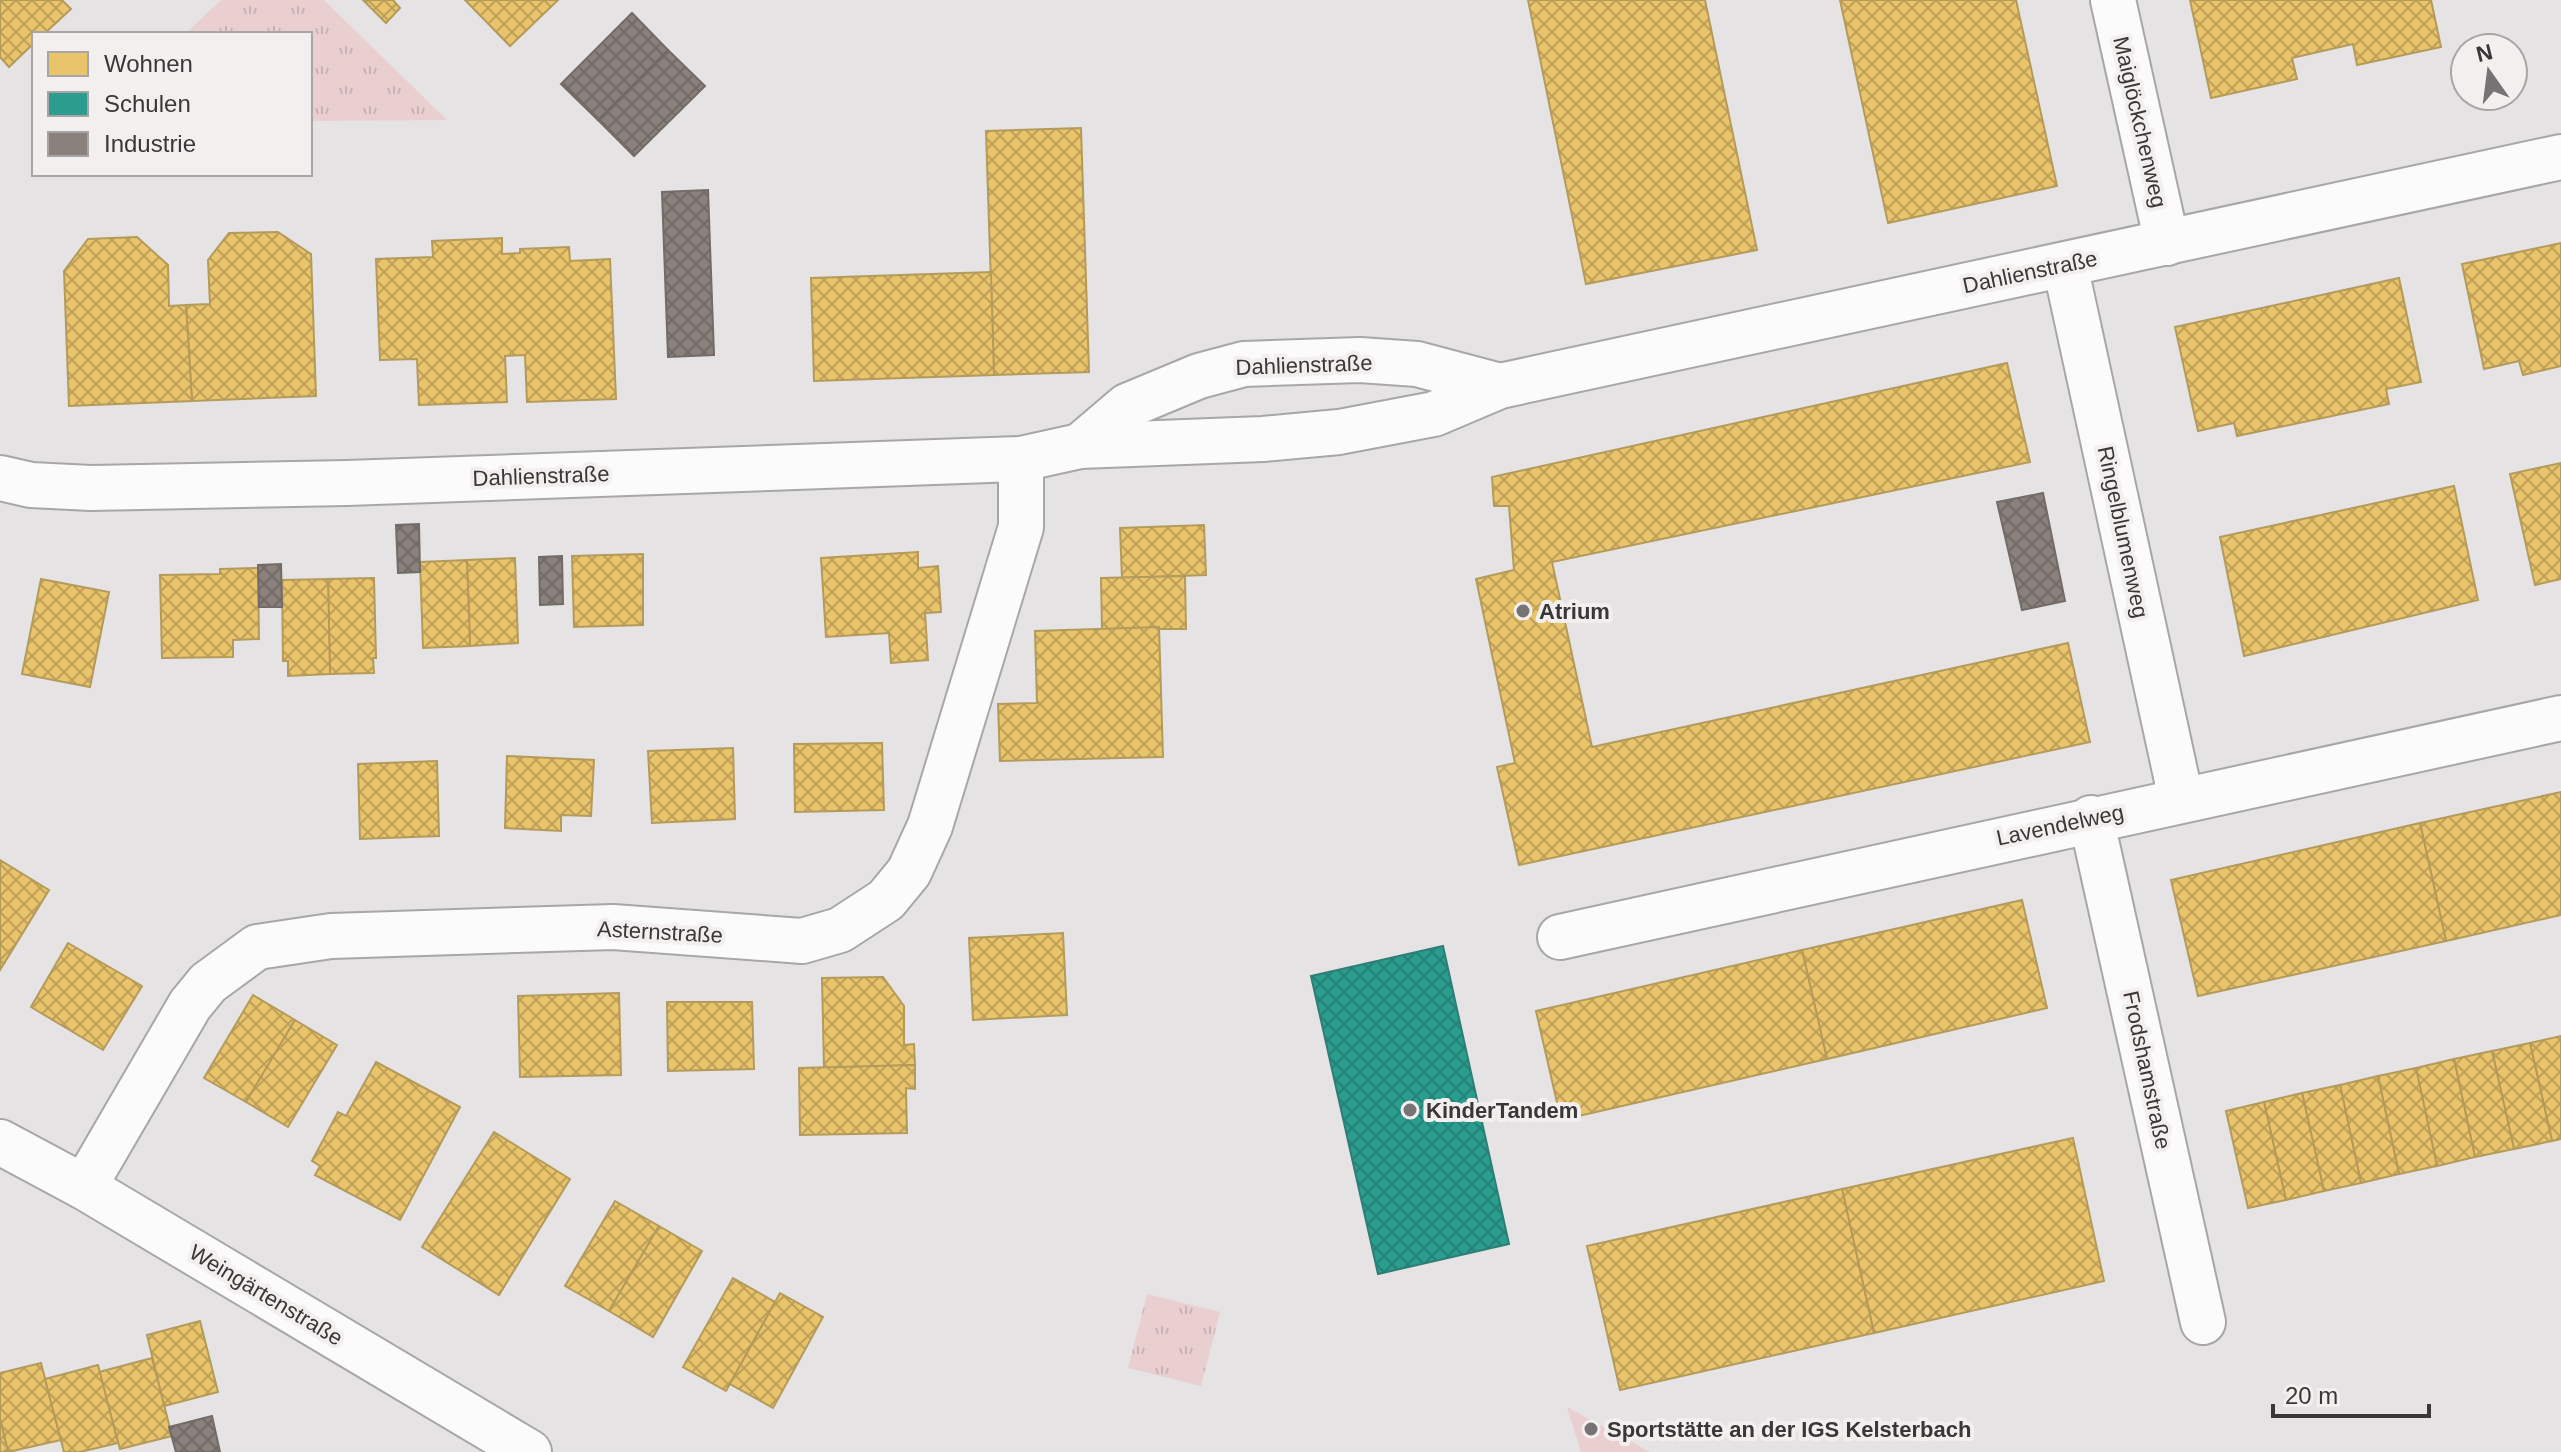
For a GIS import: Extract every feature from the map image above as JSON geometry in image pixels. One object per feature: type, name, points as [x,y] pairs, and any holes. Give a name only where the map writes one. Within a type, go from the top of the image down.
[{"type":"street","name":"Maiglöckchenweg","points":[[2113,0],[2167,243]]},
{"type":"street","name":"Dahlienstraße","points":[[0,478],[31,485],[106,488],[347,483],[1021,459],[1080,446],[1263,439],[1339,432],[1434,414],[1500,386],[2561,157]]},
{"type":"street","name":"Ringelblumenweg","points":[[2065,265],[2181,799]]},
{"type":"street","name":"Dahlienstraße","points":[[1080,446],[1127,406],[1199,376],[1244,364],[1360,360],[1417,364],[1500,386]]},
{"type":"street","name":"Asternstraße","points":[[84,1187],[190,1005],[208,983],[257,947],[331,936],[613,927],[802,941],[840,930],[886,900],[909,872],[930,826],[1021,527],[1021,459]]},
{"type":"street","name":"Lavendelweg","points":[[1560,937],[2091,818],[2561,718]]},
{"type":"street","name":"Frodshamstraße","points":[[2091,818],[2203,1322]]},
{"type":"street","name":"Weingärtenstraße","points":[[0,1142],[84,1187],[529,1452]]},
{"type":"green space","points":[[221,0],[324,0],[447,120],[312,121],[312,32],[187,32]]},
{"type":"green space","points":[[1147,1294],[1220,1312],[1201,1386],[1128,1368]]},
{"type":"green space","name":"Sportstätte an der IGS Kelsterbach","points":[[1567,1407],[1650,1452],[1581,1452]]},
{"type":"building: Wohnen","points":[[0,0],[62,0],[71,9],[46,32],[32,32],[32,45],[9,67],[0,57]]},
{"type":"building: Wohnen","points":[[363,0],[393,0],[400,8],[386,23]]},
{"type":"building: Wohnen","points":[[465,0],[558,0],[510,46]]},
{"type":"building: Wohnen","points":[[1528,0],[1705,0],[1757,250],[1586,284]]},
{"type":"building: Wohnen","points":[[1840,0],[2016,0],[2057,186],[1888,223]]},
{"type":"building: Wohnen","points":[[2190,0],[2431,0],[2441,47],[2357,65],[2353,44],[2292,58],[2297,79],[2211,98]]},
{"type":"building: Wohnen","points":[[1081,128],[1089,372],[994,375],[986,131]]},
{"type":"building: Wohnen","points":[[278,232],[311,254],[316,396],[192,401],[186,305],[210,304],[208,260],[229,233]]},
{"type":"building: Wohnen","points":[[137,237],[168,265],[169,306],[186,305],[192,401],[69,406],[64,271],[88,239]]},
{"type":"building: Wohnen","points":[[502,238],[502,254],[520,253],[520,249],[569,247],[570,261],[610,259],[616,399],[527,402],[525,355],[505,356],[507,402],[419,405],[417,359],[380,360],[376,259],[433,257],[432,241]]},
{"type":"building: Wohnen","points":[[2561,243],[2561,366],[2523,375],[2519,361],[2484,369],[2462,264]]},
{"type":"building: Wohnen","points":[[991,272],[994,375],[814,381],[811,278]]},
{"type":"building: Wohnen","points":[[2399,278],[2421,382],[2386,389],[2389,404],[2237,436],[2234,423],[2198,431],[2175,327]]},
{"type":"building: Wohnen","name":"Atrium","points":[[2007,363],[2030,462],[1552,562],[1592,747],[2068,643],[2090,742],[1519,865],[1497,767],[1515,763],[1476,579],[1514,570],[1509,506],[1494,506],[1492,477]]},
{"type":"building: Wohnen","points":[[2561,463],[2561,579],[2535,585],[2510,474]]},
{"type":"building: Wohnen","points":[[2454,486],[2478,600],[2244,656],[2220,537]]},
{"type":"building: Wohnen","points":[[1204,525],[1206,575],[1122,578],[1120,528]]},
{"type":"building: Wohnen","points":[[918,552],[918,568],[938,566],[941,612],[925,613],[928,660],[891,663],[889,633],[826,637],[821,558]]},
{"type":"building: Wohnen","points":[[643,554],[643,625],[574,627],[572,556]]},
{"type":"building: Wohnen","points":[[515,558],[518,643],[470,646],[467,560]]},
{"type":"building: Wohnen","points":[[467,560],[470,646],[423,648],[420,562]]},
{"type":"building: Wohnen","points":[[258,568],[259,639],[233,640],[233,657],[162,658],[160,575],[220,574],[220,569]]},
{"type":"building: Wohnen","points":[[1185,576],[1186,629],[1102,629],[1101,578]]},
{"type":"building: Wohnen","points":[[374,578],[374,673],[330,674],[328,579]]},
{"type":"building: Wohnen","points":[[41,579],[109,592],[90,687],[22,674]]},
{"type":"building: Wohnen","points":[[328,579],[330,674],[288,676],[288,661],[283,661],[282,580]]},
{"type":"building: Wohnen","points":[[1159,627],[1163,757],[1000,761],[998,704],[1037,703],[1035,631]]},
{"type":"building: Wohnen","points":[[882,743],[884,810],[795,812],[794,744]]},
{"type":"building: Wohnen","points":[[733,748],[735,819],[652,823],[648,751]]},
{"type":"building: Wohnen","points":[[507,756],[594,760],[591,816],[561,815],[561,831],[505,828]]},
{"type":"building: Wohnen","points":[[437,761],[439,836],[360,839],[358,764]]},
{"type":"building: Wohnen","points":[[2561,792],[2561,915],[2446,941],[2420,823]]},
{"type":"building: Wohnen","points":[[2420,823],[2446,941],[2198,996],[2171,880]]},
{"type":"building: Wohnen","points":[[0,860],[49,890],[0,970]]},
{"type":"building: Wohnen","points":[[2022,900],[2047,1008],[1827,1059],[1802,950]]},
{"type":"building: Wohnen","points":[[1063,933],[1067,1015],[973,1020],[969,938]]},
{"type":"building: Wohnen","points":[[68,943],[142,986],[103,1050],[31,1007]]},
{"type":"building: Wohnen","points":[[1802,950],[1827,1059],[1561,1120],[1536,1011]]},
{"type":"building: Wohnen","points":[[883,977],[904,1006],[904,1045],[914,1044],[915,1065],[824,1068],[822,978]]},
{"type":"building: Wohnen","points":[[619,993],[621,1075],[520,1077],[518,996]]},
{"type":"building: Wohnen","points":[[253,995],[295,1020],[246,1102],[204,1078]]},
{"type":"building: Wohnen","points":[[667,1002],[752,1002],[754,1069],[668,1071]]},
{"type":"building: Wohnen","points":[[295,1020],[337,1045],[288,1127],[246,1102]]},
{"type":"building: Wohnen","points":[[2561,1036],[2561,1139],[2552,1141],[2530,1043]]},
{"type":"building: Wohnen","points":[[2530,1043],[2552,1141],[2514,1149],[2492,1051]]},
{"type":"building: Wohnen","points":[[2492,1051],[2514,1149],[2475,1157],[2454,1059]]},
{"type":"building: Wohnen","points":[[2454,1059],[2475,1157],[2437,1166],[2416,1068]]},
{"type":"building: Wohnen","points":[[376,1062],[460,1107],[400,1220],[315,1175],[320,1166],[312,1161],[338,1112],[346,1116]]},
{"type":"building: Wohnen","points":[[915,1065],[915,1089],[906,1088],[907,1133],[800,1135],[799,1068]]},
{"type":"building: Wohnen","points":[[2416,1068],[2437,1166],[2399,1174],[2378,1076]]},
{"type":"building: Wohnen","points":[[2378,1076],[2399,1174],[2361,1183],[2340,1085]]},
{"type":"building: Wohnen","points":[[2340,1085],[2361,1183],[2324,1191],[2302,1093]]},
{"type":"building: Wohnen","points":[[2302,1093],[2324,1191],[2286,1200],[2264,1102]]},
{"type":"building: Wohnen","points":[[2264,1102],[2286,1200],[2248,1208],[2226,1111]]},
{"type":"building: Wohnen","points":[[494,1132],[570,1179],[499,1295],[422,1247]]},
{"type":"building: Wohnen","points":[[2073,1138],[2104,1281],[1874,1333],[1842,1189]]},
{"type":"building: Wohnen","points":[[1842,1189],[1874,1333],[1620,1390],[1587,1246]]},
{"type":"building: Wohnen","points":[[615,1201],[659,1226],[609,1311],[565,1286]]},
{"type":"building: Wohnen","points":[[659,1226],[702,1251],[653,1337],[609,1311]]},
{"type":"building: Wohnen","points":[[733,1278],[775,1302],[726,1391],[683,1367]]},
{"type":"building: Wohnen","points":[[780,1293],[823,1317],[773,1408],[730,1384]]},
{"type":"building: Wohnen","points":[[200,1321],[218,1392],[164,1406],[147,1335]]},
{"type":"building: Wohnen","points":[[152,1358],[172,1436],[120,1449],[99,1372]]},
{"type":"building: Wohnen","points":[[41,1363],[61,1440],[8,1452],[0,1419],[0,1373]]},
{"type":"building: Wohnen","points":[[98,1365],[118,1443],[80,1452],[64,1452],[45,1379]]},
{"type":"building: Wohnen","points":[[0,1419],[8,1452],[0,1452]]},
{"type":"building: Schulen","name":"KinderTandem","points":[[1443,946],[1509,1244],[1378,1274],[1311,976]]},
{"type":"building: Industrie","points":[[632,13],[668,50],[598,120],[561,84]]},
{"type":"building: Industrie","points":[[668,50],[705,86],[634,156],[598,120]]},
{"type":"building: Industrie","points":[[708,190],[714,355],[668,357],[662,192]]},
{"type":"building: Industrie","points":[[2043,493],[2065,601],[2022,610],[1997,502]]},
{"type":"building: Industrie","points":[[419,524],[420,572],[398,573],[396,525]]},
{"type":"building: Industrie","points":[[562,556],[563,604],[540,605],[539,557]]},
{"type":"building: Industrie","points":[[281,564],[282,607],[259,607],[258,565]]},
{"type":"building: Industrie","points":[[212,1416],[220,1452],[176,1452],[169,1427]]},
{"type":"place","name":"Atrium","points":[[1523,611]]},
{"type":"place","name":"KinderTandem","points":[[1410,1110]]},
{"type":"place","name":"Sportstätte an der IGS Kelsterbach","points":[[1591,1429]]}]
